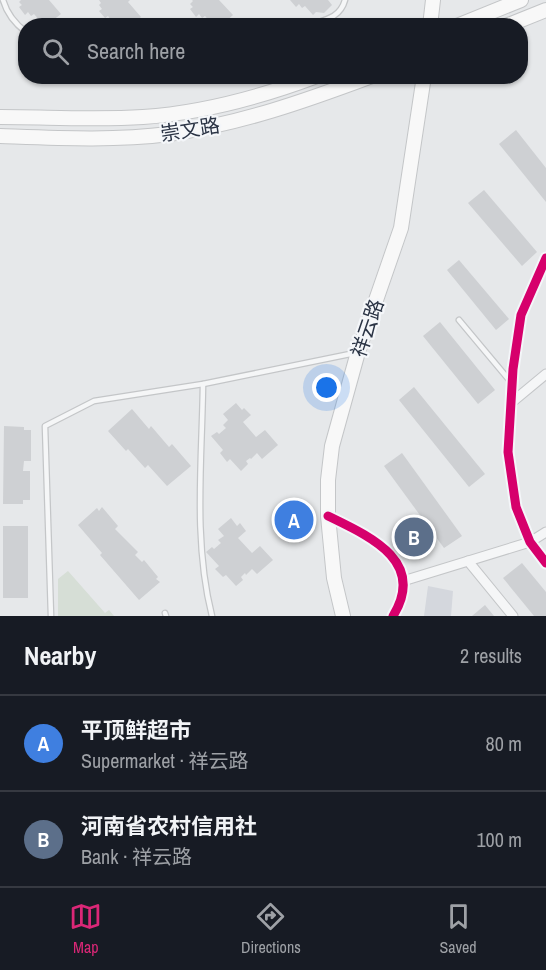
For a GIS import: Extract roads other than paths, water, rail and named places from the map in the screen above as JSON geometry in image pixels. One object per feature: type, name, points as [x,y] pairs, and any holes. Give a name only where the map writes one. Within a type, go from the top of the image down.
[{"type":"main road","points":[[431,18],[433,0]]},
{"type":"main road","points":[[477,18],[521,0]]},
{"type":"main road","points":[[526,18],[546,10]]},
{"type":"main road","name":"崇文路","points":[[0,117],[112,118],[178,113],[244,101],[294,84]]},
{"type":"main road","name":"崇文路","points":[[0,136],[87,138],[168,134],[254,117],[349,84]]},
{"type":"main road","name":"祥云路","points":[[343,616],[334,578],[328,516],[328,480],[332,446],[358,352],[404,215],[423,84]]},
{"type":"street","points":[[546,258],[521,315],[512,383],[508,452],[516,507],[530,542],[546,562]]},
{"type":"street","points":[[511,403],[546,374]]},
{"type":"street","points":[[328,516],[371,537],[396,561],[403,573],[404,592],[393,616]]},
{"type":"street","points":[[404,581],[530,542],[546,532]]},
{"type":"street","points":[[468,561],[513,616]]},
{"type":"lane","points":[[3,0],[6,11],[18,26]]},
{"type":"lane","points":[[331,18],[342,10],[345,0]]},
{"type":"lane","points":[[459,320],[512,383]]},
{"type":"lane","points":[[51,616],[45,426],[94,401],[203,384],[358,352]]},
{"type":"lane","points":[[203,384],[202,550],[207,597],[212,616]]},
{"type":"place","name":"平顶鲜超市","points":[[294,520]]},
{"type":"place","name":"河南省农村信用社","points":[[414,537]]}]
